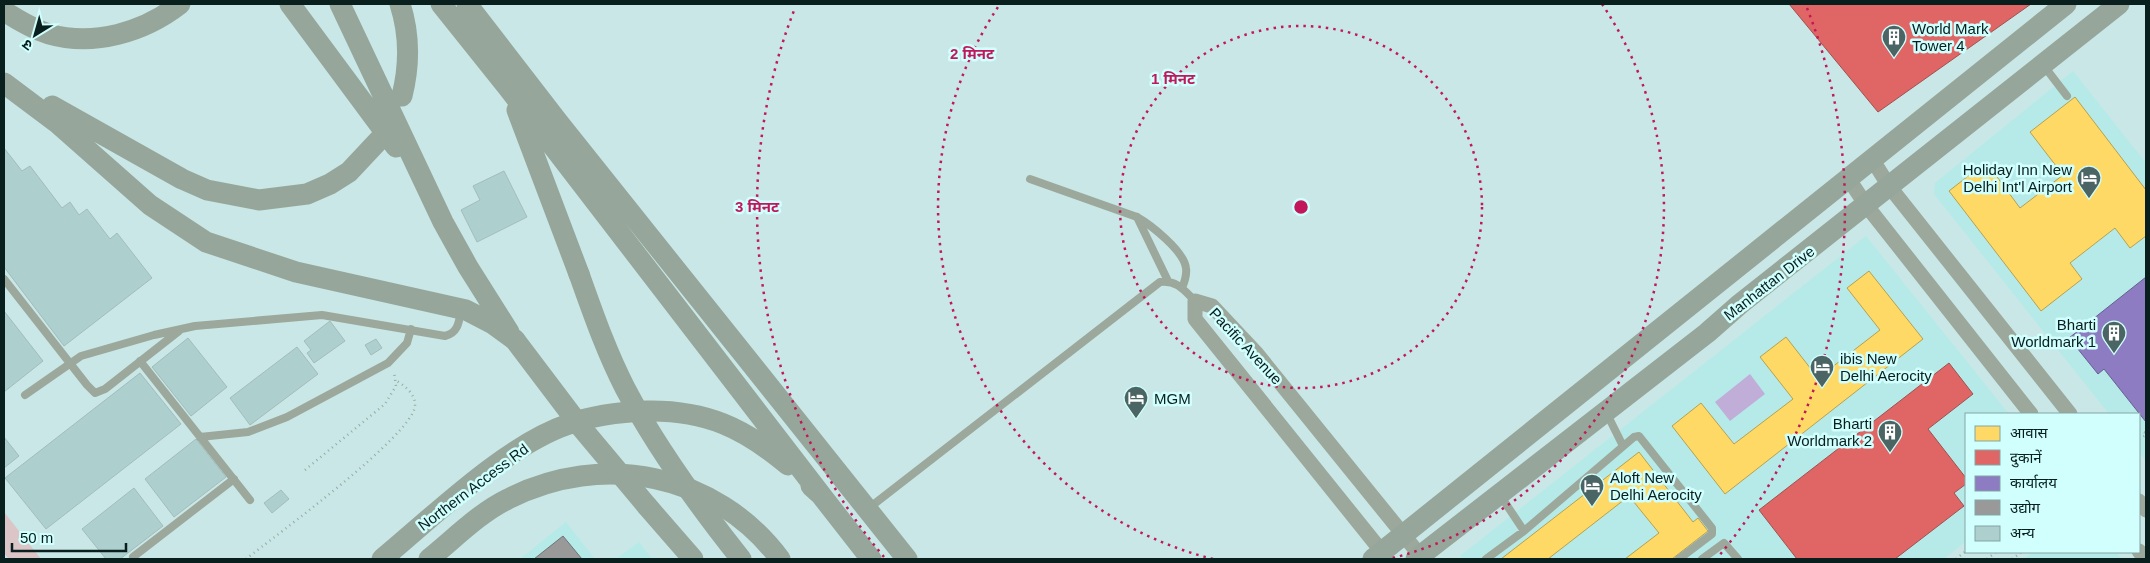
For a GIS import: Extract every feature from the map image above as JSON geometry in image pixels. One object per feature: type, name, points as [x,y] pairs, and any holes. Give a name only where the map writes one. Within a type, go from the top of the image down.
[{"type":"street","points":[[4,11],[25,24],[49,34],[88,39],[132,31],[150,23],[180,4]]},
{"type":"street","points":[[290,4],[429,194]]},
{"type":"street","points":[[340,4],[380,84],[429,194],[468,267],[515,340],[580,426],[693,559]]},
{"type":"street","points":[[400,4],[406,27],[409,60],[402,96]]},
{"type":"street","points":[[441,4],[509,88],[821,495]]},
{"type":"street","points":[[467,4],[558,122],[908,559]]},
{"type":"street","points":[[1381,557],[1404,534],[2066,4]]},
{"type":"street","name":"Manhattan Drive","points":[[1420,558],[2119,4]]},
{"type":"street","points":[[4,78],[182,179],[206,190],[235,197],[259,200],[281,199],[314,191],[349,172],[379,140]]},
{"type":"street","points":[[4,83],[56,122],[161,214],[206,242],[296,272],[462,310],[493,324],[515,340]]},
{"type":"street","points":[[509,88],[608,351],[642,419],[695,499],[741,559]]},
{"type":"street","points":[[1872,159],[1889,186],[2069,413]]},
{"type":"street","points":[[1848,178],[1866,205],[2030,413]]},
{"type":"street","name":"Pacific Avenue","points":[[1381,557],[1195,319],[1195,301],[1212,306],[1257,354],[1404,534],[1420,558]]},
{"type":"street","name":"Northern Access Rd","points":[[382,559],[465,490],[519,450],[542,436],[568,424],[617,413],[686,412],[715,419],[742,431],[787,464],[821,495],[871,559]]},
{"type":"street","name":"Northern Access Rd","points":[[430,559],[481,516],[506,500],[552,480],[577,475],[605,474],[670,482],[709,497],[749,524],[780,559]]},
{"type":"lane","points":[[2042,64],[2067,96]]},
{"type":"lane","points":[[1030,179],[1137,217],[1153,226],[1183,258],[1186,267],[1186,277],[1182,288]]},
{"type":"lane","points":[[1137,217],[1168,281]]},
{"type":"lane","points":[[4,279],[92,391],[98,393],[181,329]]},
{"type":"lane","points":[[867,509],[1160,282],[1168,281],[1182,288],[1195,301]]},
{"type":"lane","points":[[25,395],[69,362],[90,352],[181,329],[314,315],[450,335],[458,327],[462,310]]},
{"type":"lane","points":[[200,436],[248,432],[267,426],[390,361],[407,343],[411,329]]},
{"type":"lane","points":[[140,361],[250,500]]},
{"type":"lane","points":[[1605,411],[1623,446]]},
{"type":"lane","points":[[1486,559],[1524,531],[1634,437],[1641,438],[1712,528],[1712,534],[1680,559]]},
{"type":"lane","points":[[133,557],[234,479]]},
{"type":"lane","points":[[1500,494],[1524,531]]},
{"type":"lane","points":[[1702,559],[1724,543],[1738,559]]},
{"type":"path","points":[[305,470],[385,404],[396,386],[390,361]]},
{"type":"path","points":[[246,559],[371,459],[402,429],[413,413],[415,404],[409,390],[395,380]]},
{"type":"shaded area","points":[[2073,71],[2146,163],[2146,461],[2140,453],[2140,413],[2108,413],[1934,194],[1935,183]]},
{"type":"shaded area","points":[[1866,236],[2008,413],[1965,413],[1965,542],[1944,559],[1463,559],[1460,556]]},
{"type":"shaded area","points":[[1750,374],[1765,394],[1730,421],[1715,402]]},
{"type":"shaded area","points":[[4,512],[41,559],[9,559],[4,553]]},
{"type":"shaded area","points":[[566,522],[595,559],[520,559]]},
{"type":"shaded area","points":[[639,542],[652,559],[616,559]]},
{"type":"shaded area","points":[[2032,553],[2117,553],[2122,559],[2024,559]]},
{"type":"building: आवास","name":"Holiday Inn New Delhi Int'l Airport","points":[[2075,97],[2146,190],[2146,236],[2130,248],[2115,228],[2070,263],[2082,279],[2041,311],[1949,191],[1986,162],[2020,208],[2063,175],[2030,132]]},
{"type":"building: आवास","name":"ibis New Delhi Aerocity","points":[[1869,271],[1923,339],[1725,494],[1672,426],[1701,403],[1734,444],[1793,399],[1760,357],[1786,337],[1818,378],[1880,330],[1847,288]]},
{"type":"building: आवास","name":"Aloft New Delhi Aerocity","points":[[1639,452],[1693,522],[1698,518],[1708,531],[1672,559],[1625,559],[1659,533],[1629,496],[1548,559],[1501,559]]},
{"type":"building: दुकानें","name":"World Mark Tower 4","points":[[1789,4],[2031,4],[1878,112]]},
{"type":"building: दुकानें","name":"Bharti Worldmark 2","points":[[1949,363],[1973,394],[1928,429],[1965,477],[1965,485],[1954,493],[1964,506],[1895,559],[1797,559],[1759,510]]},
{"type":"building: कार्यालय","name":"Bharti Worldmark 1","points":[[2146,277],[2146,422],[2104,369],[2098,374],[2069,338]]},
{"type":"building: उद्योग","points":[[563,536],[582,559],[534,559]]},
{"type":"building: अन्य","points":[[4,148],[22,171],[30,166],[62,208],[70,202],[79,215],[87,209],[110,239],[117,233],[152,278],[64,346],[4,267]]},
{"type":"building: अन्य","points":[[504,171],[527,217],[477,242],[461,210],[480,200],[473,186]]},
{"type":"building: अन्य","points":[[4,311],[43,361],[4,392]]},
{"type":"building: अन्य","points":[[330,321],[345,341],[314,363],[307,353],[311,350],[304,341]]},
{"type":"building: अन्य","points":[[188,338],[227,387],[191,416],[152,367]]},
{"type":"building: अन्य","points":[[376,339],[382,348],[371,355],[365,345]]},
{"type":"building: अन्य","points":[[297,347],[318,374],[250,425],[230,398]]},
{"type":"building: अन्य","points":[[140,373],[181,424],[46,529],[5,478]]},
{"type":"building: अन्य","points":[[4,437],[19,456],[4,468]]},
{"type":"building: अन्य","points":[[196,439],[226,477],[174,517],[145,479]]},
{"type":"building: अन्य","points":[[134,488],[163,526],[120,559],[106,559],[82,529]]},
{"type":"building: अन्य","points":[[281,490],[289,499],[272,513],[264,503]]},
{"type":"place","name":"World Mark Tower 4","points":[[1894,58]]},
{"type":"place","name":"Holiday Inn New Delhi Int'l Airport","points":[[2089,199]]},
{"type":"place","name":"Bharti Worldmark 1","points":[[2114,354]]},
{"type":"place","name":"ibis New Delhi Aerocity","points":[[1822,388]]},
{"type":"place","name":"MGM","points":[[1136,419]]},
{"type":"place","name":"Bharti Worldmark 2","points":[[1890,453]]},
{"type":"place","name":"Aloft New Delhi Aerocity","points":[[1592,507]]}]
